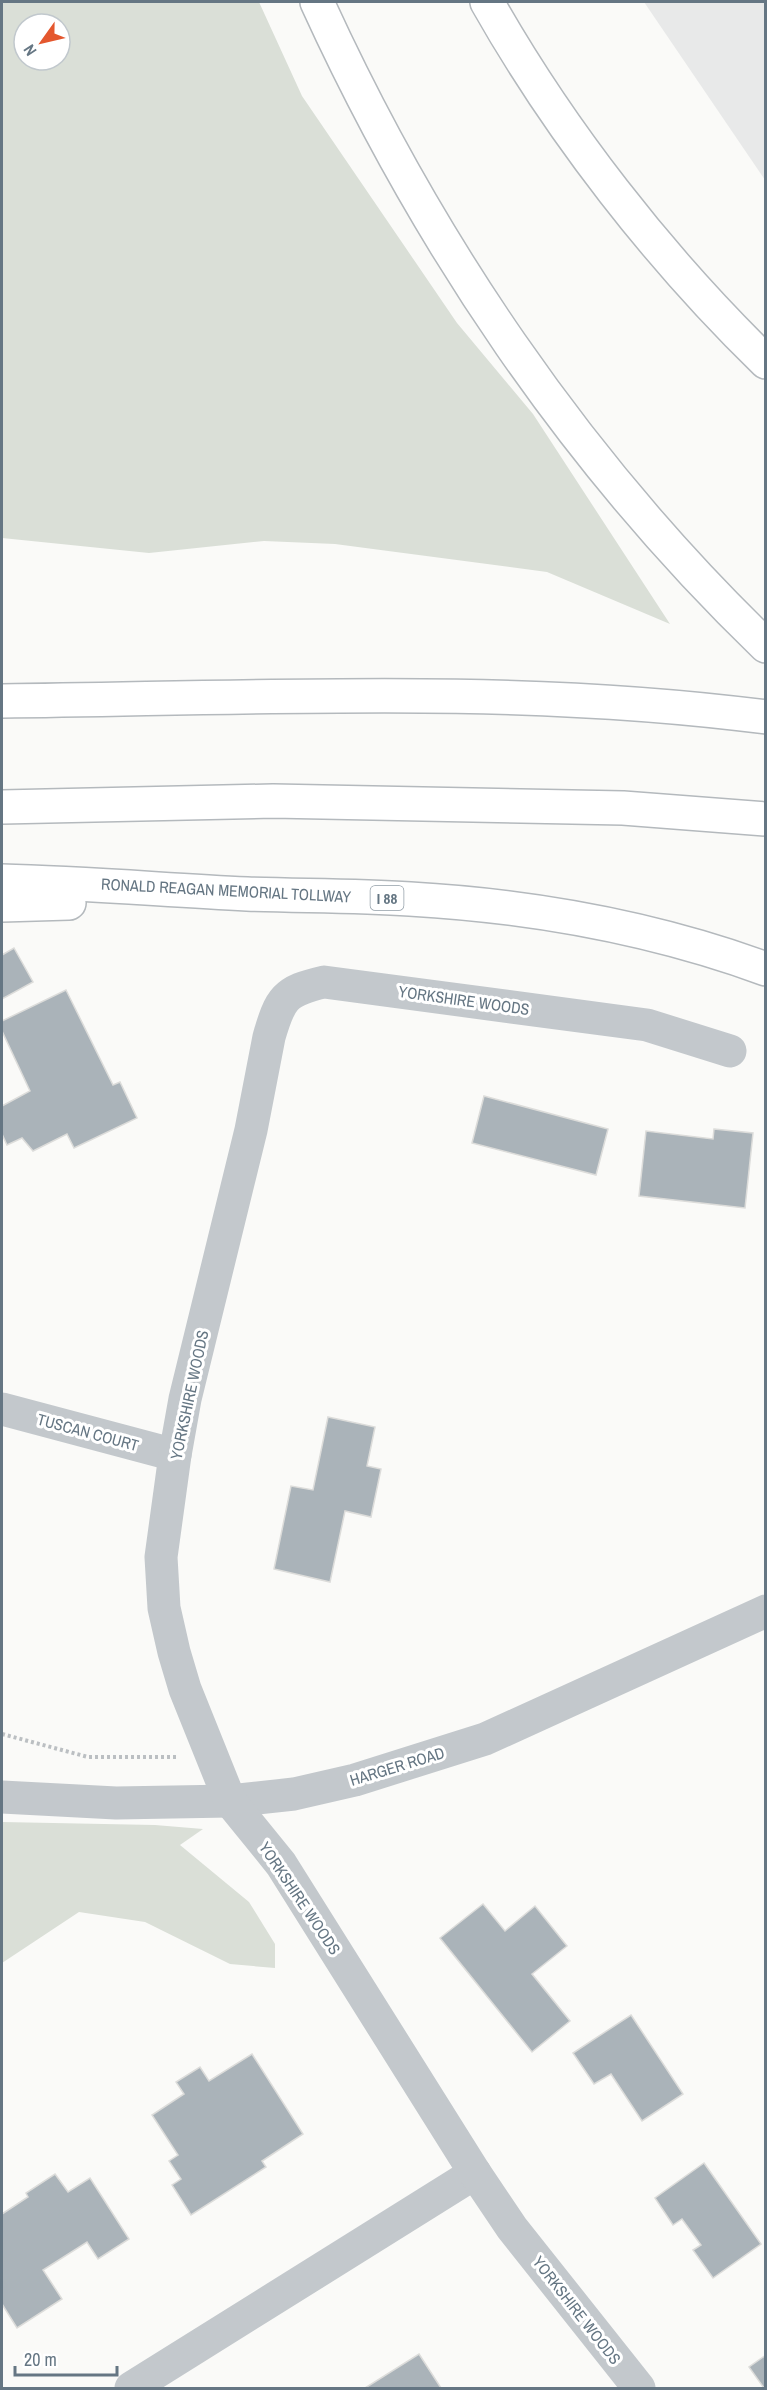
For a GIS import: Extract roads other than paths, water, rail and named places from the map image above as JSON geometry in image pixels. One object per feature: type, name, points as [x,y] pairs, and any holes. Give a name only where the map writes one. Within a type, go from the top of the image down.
[{"type":"highway","points":[[317,2],[374,116],[485,306],[527,369],[591,454],[680,557],[765,646]]},
{"type":"highway","points":[[487,2],[531,73],[614,190],[697,289],[765,362]]},
{"type":"highway","points":[[2,701],[422,695],[554,699],[765,717]]},
{"type":"highway","points":[[2,807],[273,801],[623,808],[765,819]]},
{"type":"highway","name":"RONALD REAGAN MEMORIAL TOLLWAY","points":[[2,881],[75,883],[248,894],[410,899],[520,908],[616,925],[669,938],[765,969]]},
{"type":"highway","points":[[2,905],[248,894]]},
{"type":"street","name":"YORKSHIRE WOODS","points":[[639,2388],[512,2228],[474,2173],[281,1864],[230,1801],[185,1689],[164,1608],[161,1557],[185,1399],[248,1141],[268,1037],[278,1008],[286,996],[299,987],[324,982],[647,1025],[730,1051]]},
{"type":"street","name":"TUSCAN COURT","points":[[2,1409],[175,1455]]},
{"type":"street","name":"HARGER ROAD","points":[[2,1797],[116,1803],[230,1801],[304,1792],[420,1761],[485,1739],[765,1611]]},
{"type":"street","points":[[131,2388],[474,2173]]}]
